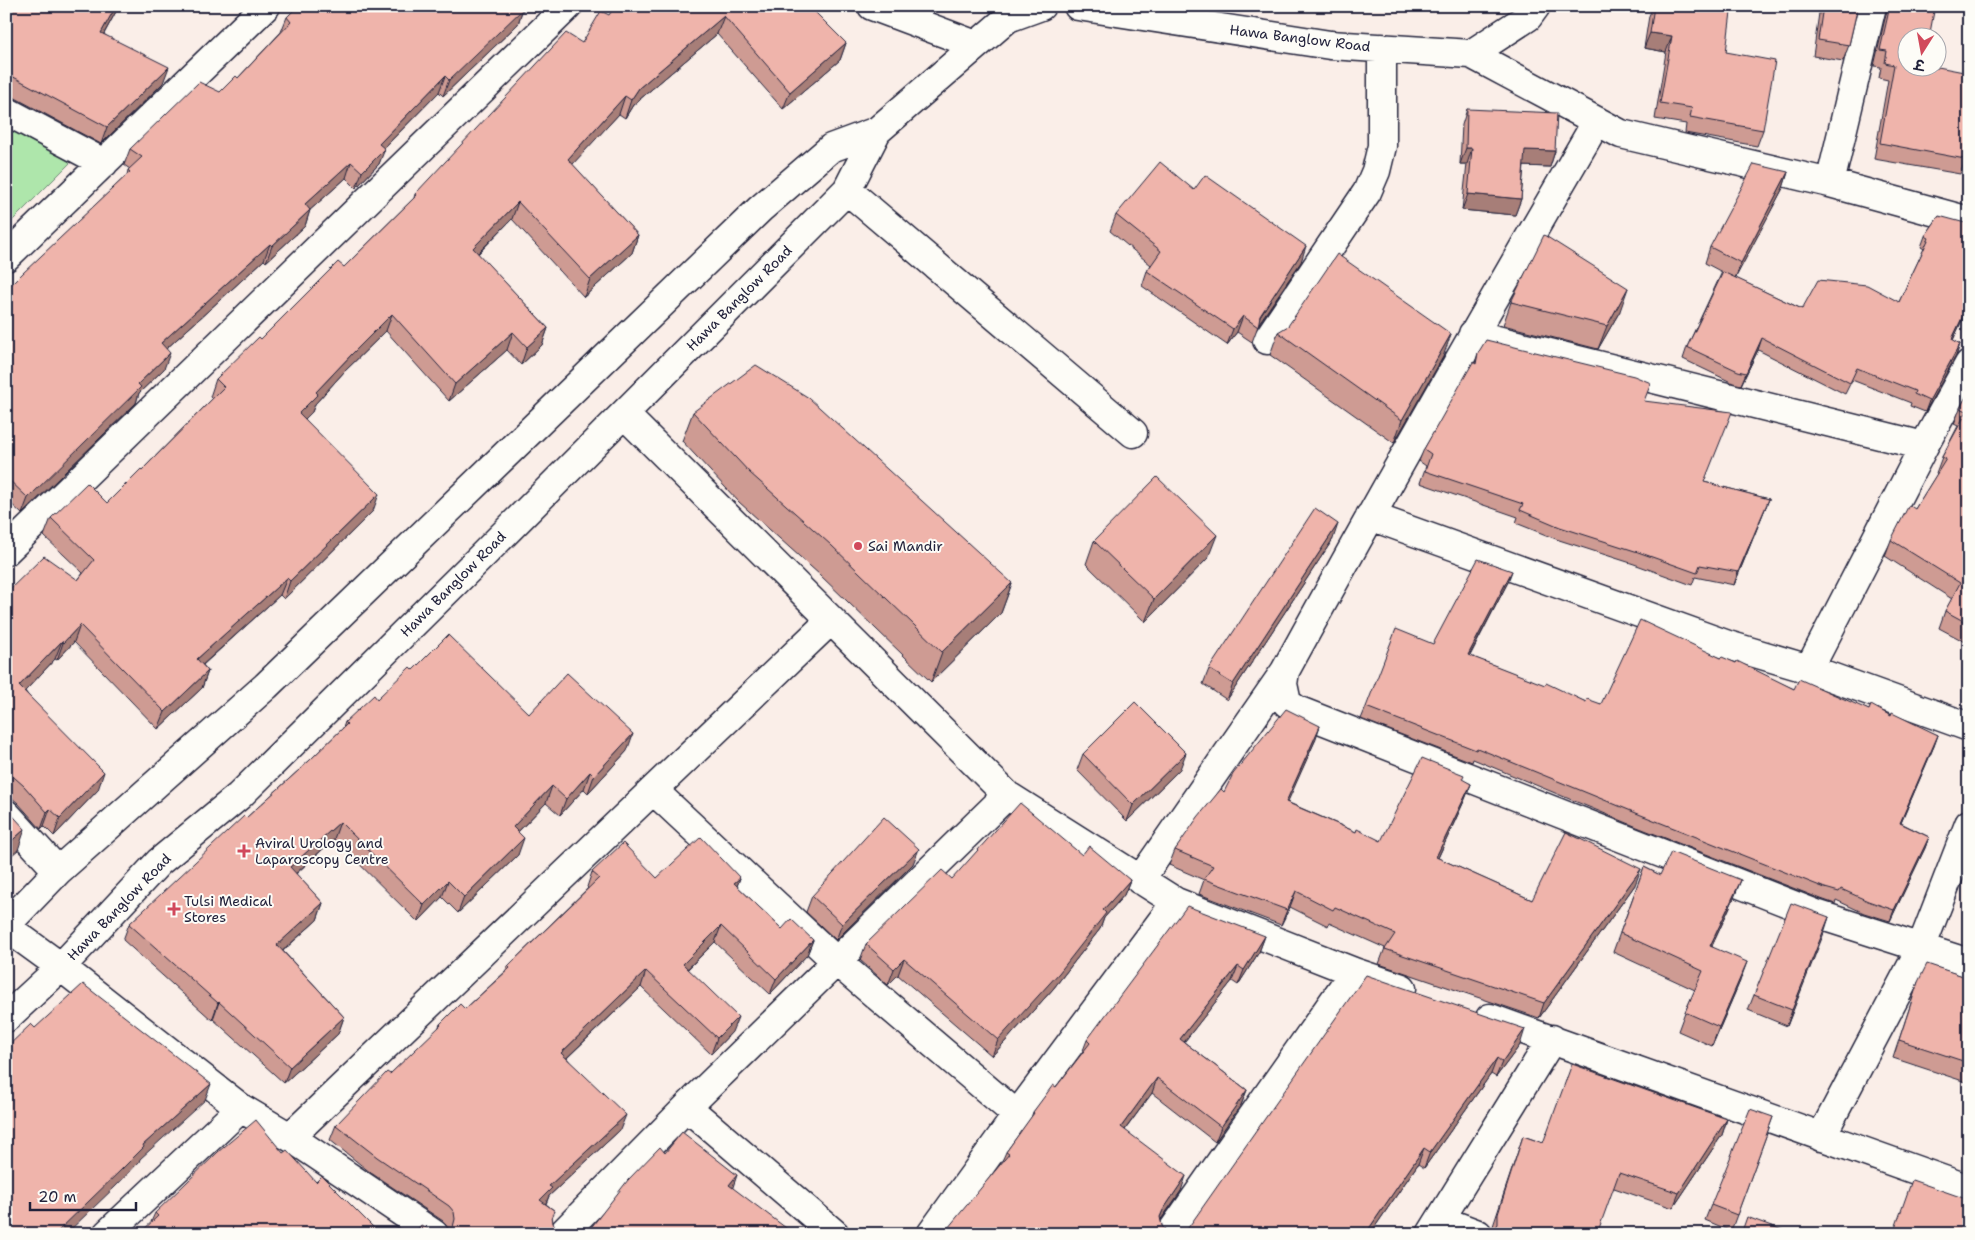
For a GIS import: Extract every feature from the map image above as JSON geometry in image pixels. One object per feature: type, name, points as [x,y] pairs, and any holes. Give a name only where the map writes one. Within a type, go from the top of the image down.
[{"type":"street","points":[[11,538],[568,6]]},
{"type":"street","points":[[872,6],[976,45]]},
{"type":"street","name":"Hawa Banglow Road","points":[[6,926],[58,871],[266,686],[760,208],[831,148],[877,131],[1008,18],[1041,6]]},
{"type":"street","name":"Hawa Banglow Road","points":[[1078,6],[1138,11],[1330,45],[1471,54]]},
{"type":"street","points":[[1536,6],[1528,18],[1471,54],[1621,134],[1830,184],[1969,221]]},
{"type":"street","points":[[1830,184],[1872,6]]},
{"type":"street","points":[[6,256],[264,7]]},
{"type":"street","points":[[1267,340],[1367,192],[1376,171],[1382,146],[1382,48]]},
{"type":"street","points":[[6,111],[104,163]]},
{"type":"street","points":[[1140,880],[1285,671],[1473,334],[1597,121]]},
{"type":"street","name":"Hawa Banglow Road","points":[[6,1018],[62,967],[159,862],[239,796],[847,190],[877,131]]},
{"type":"street","points":[[847,190],[1133,433]]},
{"type":"street","points":[[1473,334],[1924,446]]},
{"type":"street","points":[[1809,669],[1924,446],[1969,364]]},
{"type":"street","points":[[624,414],[1007,796],[1176,902],[1354,972],[1430,998]]},
{"type":"street","points":[[1370,516],[1728,645],[1809,669],[1969,728]]},
{"type":"street","points":[[290,1137],[831,620]]},
{"type":"street","points":[[1285,671],[1283,684],[1287,703],[1297,710],[1816,914],[1969,963]]},
{"type":"street","points":[[654,791],[836,961],[1017,1115]]},
{"type":"street","points":[[562,1234],[687,1107],[1007,796]]},
{"type":"street","points":[[6,814],[58,871]]},
{"type":"street","points":[[1821,1136],[1921,948],[1969,824]]},
{"type":"street","points":[[931,1234],[1176,902]]},
{"type":"street","points":[[6,926],[62,967],[241,1108],[290,1137],[418,1230]]},
{"type":"street","points":[[1170,1234],[1354,972]]},
{"type":"street","points":[[1468,1010],[1969,1188]]},
{"type":"street","points":[[1478,1234],[1436,1227],[1552,1039]]},
{"type":"street","points":[[687,1107],[835,1234]]},
{"type":"street","points":[[107,1234],[241,1108]]},
{"type":"green space","points":[[6,127],[72,161],[6,227]]},
{"type":"building","points":[[6,6],[116,6],[101,33],[169,67],[107,127],[6,73],[6,58],[9,54],[6,52]]},
{"type":"building","points":[[298,6],[521,6],[524,8],[449,80],[445,76],[379,144],[385,149],[362,172],[351,162],[305,204],[310,210],[272,246],[270,244],[161,343],[170,353],[138,384],[141,387],[28,498],[6,477],[6,290],[130,172],[128,170],[142,157],[130,149],[199,82],[220,92],[236,76],[238,78],[291,22],[287,17]]},
{"type":"building","points":[[615,6],[809,6],[846,43],[790,92],[724,16],[639,88],[631,100],[625,96],[568,159],[638,235],[590,279],[518,202],[473,248],[548,328],[527,347],[513,332],[455,384],[392,314],[316,392],[318,394],[299,413],[379,494],[290,581],[287,578],[197,659],[208,671],[165,712],[80,625],[19,686],[104,772],[60,818],[50,809],[47,812],[24,786],[6,770],[6,593],[44,556],[78,580],[94,560],[51,518],[87,483],[107,503],[224,387],[216,379],[259,337],[261,339],[338,262],[344,267],[417,195],[415,194],[566,33],[582,43],[601,11],[609,15]]},
{"type":"building","points":[[1654,6],[1712,6],[1712,9],[1731,12],[1726,52],[1775,61],[1763,130],[1690,117],[1692,108],[1660,103],[1672,36],[1650,33]]},
{"type":"building","points":[[1823,6],[1858,6],[1849,45],[1818,40]]},
{"type":"building","points":[[1890,6],[1935,6],[1931,28],[1898,28],[1898,78],[1948,78],[1948,69],[1969,73],[1969,145],[1965,159],[1880,143],[1894,65],[1885,63],[1887,51],[1880,50]]},
{"type":"building","points":[[1467,109],[1557,113],[1555,151],[1525,150],[1521,199],[1468,194],[1472,148],[1466,148]]},
{"type":"building","points":[[1160,162],[1194,190],[1205,175],[1306,246],[1260,316],[1258,327],[1243,316],[1233,329],[1147,271],[1161,251],[1116,215]]},
{"type":"building","points":[[1754,164],[1788,172],[1741,263],[1710,247]]},
{"type":"building","points":[[1939,216],[1969,224],[1969,303],[1952,339],[1960,344],[1929,401],[1914,394],[1915,391],[1857,368],[1850,383],[1762,338],[1746,373],[1687,347],[1723,272],[1802,309],[1818,280],[1867,285],[1899,302],[1929,238],[1925,236]]},
{"type":"building","points":[[1544,235],[1628,288],[1607,326],[1511,302]]},
{"type":"building","points":[[1337,254],[1451,334],[1402,420],[1278,332],[1288,326]]},
{"type":"building","points":[[1486,340],[1634,376],[1651,383],[1644,401],[1732,412],[1704,482],[1769,499],[1738,572],[1700,565],[1697,573],[1560,527],[1520,510],[1523,504],[1425,471],[1431,454],[1424,449],[1473,362],[1476,364],[1478,353]]},
{"type":"building","name":"Sai Mandir","points":[[756,365],[809,398],[1012,583],[942,652],[831,545],[750,473],[693,412]]},
{"type":"building","points":[[1969,391],[1969,624],[1945,611],[1960,583],[1891,540],[1909,505],[1915,509],[1946,459],[1942,457],[1967,411],[1960,408]]},
{"type":"building","points":[[1157,477],[1217,535],[1154,599],[1094,541]]},
{"type":"building","points":[[1315,508],[1338,524],[1233,684],[1209,669]]},
{"type":"building","points":[[1478,559],[1512,571],[1468,655],[1545,685],[1546,683],[1586,702],[1587,699],[1601,704],[1640,620],[1721,658],[1736,663],[1737,661],[1794,689],[1799,679],[1869,710],[1871,705],[1891,716],[1892,713],[1938,735],[1900,823],[1929,837],[1894,910],[1841,889],[1839,892],[1825,888],[1477,748],[1476,750],[1366,707],[1396,629],[1433,644]]},
{"type":"building","points":[[448,635],[529,714],[567,673],[633,734],[594,776],[590,772],[566,799],[552,786],[513,827],[524,838],[464,897],[448,881],[424,905],[340,822],[290,867],[323,903],[277,945],[344,1017],[290,1067],[129,924],[244,816],[246,818],[309,761],[347,724],[345,722],[374,695],[377,699],[410,667],[413,670]]},
{"type":"building","points":[[1135,702],[1186,753],[1133,805],[1083,754]]},
{"type":"building","points":[[1286,709],[1320,726],[1286,802],[1356,832],[1357,829],[1381,841],[1422,758],[1464,775],[1462,779],[1471,784],[1436,857],[1532,900],[1566,832],[1641,869],[1544,1003],[1385,949],[1395,934],[1335,907],[1333,910],[1296,891],[1287,910],[1204,879],[1213,866],[1175,850],[1198,817],[1221,789],[1224,792],[1233,774]]},
{"type":"building","points":[[1020,803],[1082,855],[1089,846],[1130,880],[1103,910],[1106,913],[1059,973],[998,1040],[904,959],[894,969],[866,944],[942,870],[952,879]]},
{"type":"building","points":[[6,808],[25,829],[6,846]]},
{"type":"building","points":[[884,817],[919,849],[842,924],[812,896]]},
{"type":"building","points":[[701,837],[740,878],[734,883],[782,929],[791,919],[813,940],[776,979],[721,926],[683,964],[738,1017],[717,1038],[646,971],[561,1053],[626,1115],[549,1186],[552,1188],[540,1200],[555,1211],[552,1215],[553,1223],[557,1230],[564,1234],[440,1234],[447,1232],[453,1227],[454,1212],[449,1206],[377,1157],[336,1125],[387,1072],[390,1074],[460,1004],[465,1009],[510,968],[508,966],[599,878],[592,872],[623,843],[657,878]]},
{"type":"building","points":[[1671,852],[1741,880],[1710,946],[1747,962],[1719,1027],[1685,1012],[1703,971],[1620,933],[1644,867],[1660,875]]},
{"type":"building","points":[[1791,903],[1829,917],[1792,1010],[1754,995]]},
{"type":"building","points":[[1187,906],[1265,936],[1244,970],[1238,966],[1180,1039],[1247,1090],[1221,1127],[1157,1078],[1121,1127],[1186,1176],[1160,1217],[1162,1226],[1167,1232],[1173,1234],[943,1234],[1009,1154],[1006,1152],[1033,1112],[1053,1085],[1056,1087],[1090,1043],[1087,1040]]},
{"type":"building","points":[[1927,964],[1963,976],[1969,967],[1969,1063],[1899,1040],[1918,982]]},
{"type":"building","points":[[1366,975],[1525,1029],[1502,1062],[1497,1058],[1430,1152],[1424,1148],[1368,1230],[1364,1228],[1360,1234],[1176,1234],[1182,1233],[1188,1228]]},
{"type":"building","points":[[83,984],[211,1084],[143,1145],[144,1147],[55,1234],[6,1234],[6,1048],[31,1024],[35,1028]]},
{"type":"building","points":[[1572,1064],[1727,1119],[1679,1193],[1619,1173],[1597,1234],[1486,1234],[1493,1231],[1498,1224],[1498,1214],[1523,1136],[1543,1143]]},
{"type":"building","points":[[1750,1109],[1773,1117],[1737,1215],[1711,1205]]},
{"type":"building","points":[[256,1120],[283,1153],[287,1150],[316,1182],[322,1176],[380,1234],[139,1234],[158,1216],[155,1213],[218,1152]]},
{"type":"building","points":[[682,1132],[737,1175],[729,1185],[794,1234],[586,1234],[628,1180],[660,1147],[665,1153]]},
{"type":"building","points":[[1912,1180],[1969,1200],[1969,1234],[1893,1234]]},
{"type":"building","points":[[1747,1217],[1793,1234],[1741,1234]]},
{"type":"building","points":[[421,1225],[437,1234],[413,1234]]},
{"type":"building","points":[[1463,1227],[1485,1234],[1459,1234]]},
{"type":"building","points":[[579,1229],[586,1234],[565,1234],[572,1233]]},
{"type":"building","points":[[809,1230],[814,1234],[806,1234]]},
{"type":"place","name":"Sai Mandir","points":[[858,546]]},
{"type":"place","name":"Aviral Urology and Laparoscopy Centre","points":[[244,851]]},
{"type":"place","name":"Tulsi Medical Stores","points":[[174,909]]}]
